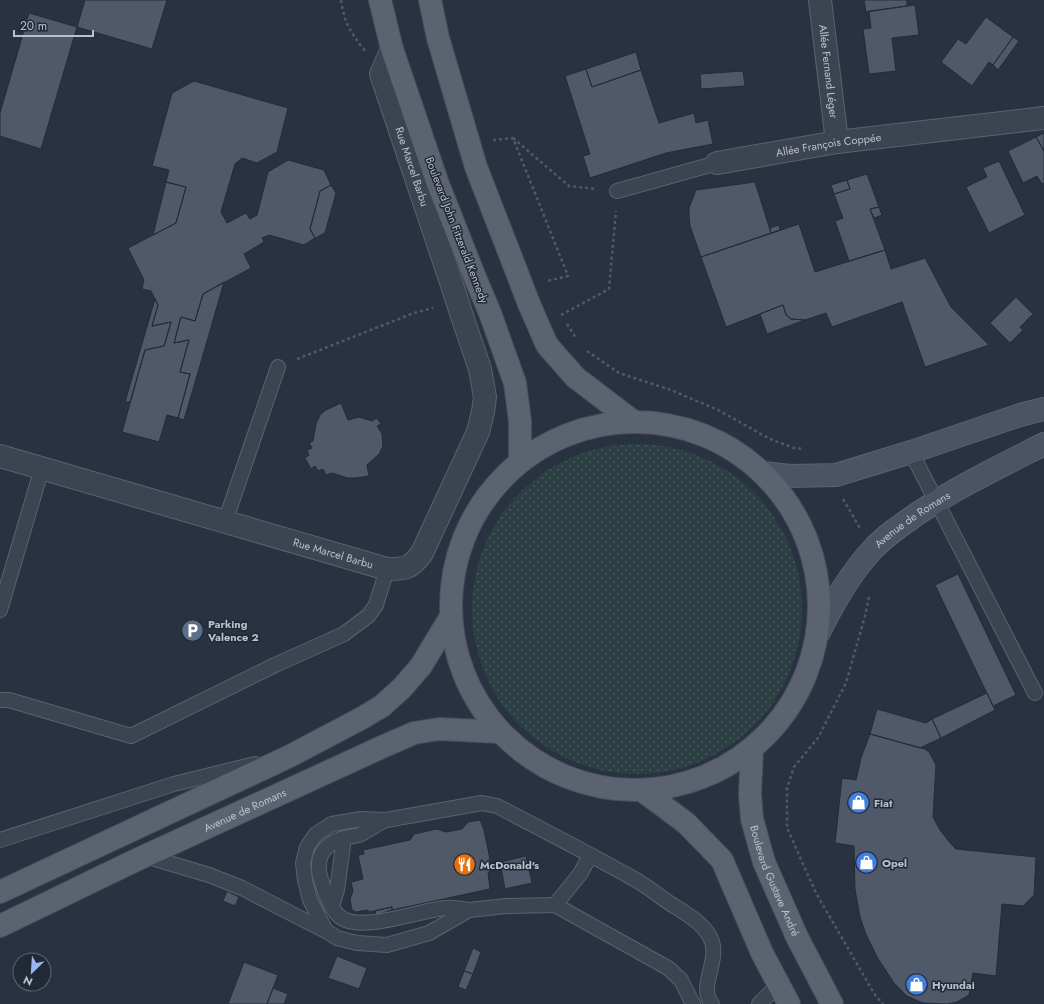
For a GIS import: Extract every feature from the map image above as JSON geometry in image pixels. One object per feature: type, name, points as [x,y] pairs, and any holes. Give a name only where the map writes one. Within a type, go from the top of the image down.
[{"type":"main road","name":"Boulevard John Fitzerald Kennedy","points":[[380,0],[392,49],[438,184],[490,313],[515,383],[520,421],[520,462]]},
{"type":"main road","points":[[430,0],[438,38],[476,167],[547,345],[575,377],[634,422]]},
{"type":"main road","points":[[763,473],[791,476],[836,475],[911,452],[1020,415],[1044,409]]},
{"type":"main road","points":[[634,422],[669,425],[703,435],[735,451],[763,473],[786,500],[803,530],[815,564],[820,599],[818,634],[812,660],[802,686],[789,709],[772,731],[752,750],[719,771],[682,785],[643,791],[611,789],[586,784],[550,771],[523,754],[500,732],[470,691],[460,668],[453,643],[450,618],[450,595],[458,552],[476,511],[503,476],[520,462],[546,445],[573,432],[603,424],[634,422]]},
{"type":"main road","name":"Avenue de Romans","points":[[818,634],[839,593],[854,571],[872,549],[894,529],[936,502],[1044,444]]},
{"type":"main road","points":[[0,892],[290,756],[382,706],[402,688],[421,666],[450,618]]},
{"type":"main road","name":"Avenue de Romans","points":[[0,926],[145,856],[414,733],[439,729],[500,732]]},
{"type":"main road","name":"Boulevard Gustave André","points":[[752,750],[750,794],[752,820],[764,862],[797,937],[832,1004]]},
{"type":"main road","points":[[643,791],[686,824],[722,860],[762,953],[789,1004]]},
{"type":"street","name":"Allée Fernand Léger","points":[[820,0],[837,142]]},
{"type":"street","points":[[381,74],[392,49]]},
{"type":"street","name":"Rue Marcel Barbu","points":[[0,456],[387,569],[404,569],[415,562],[422,553],[478,432],[484,412],[485,397],[480,369],[381,74]]},
{"type":"street","name":"Allée François Coppée","points":[[717,163],[837,142],[1044,118]]},
{"type":"lane","name":"Allée François Coppée","points":[[617,191],[717,163]]},
{"type":"lane","points":[[225,522],[278,367]]},
{"type":"lane","points":[[911,452],[1035,693]]},
{"type":"lane","points":[[0,610],[42,468]]},
{"type":"lane","points":[[0,700],[8,700],[131,736],[275,665],[344,634],[368,616],[376,605],[387,569]]},
{"type":"lane","points":[[1,839],[174,784],[290,756]]},
{"type":"lane","points":[[326,931],[310,900],[303,863],[307,847],[316,834],[332,824],[361,819],[386,820],[482,803],[489,804],[497,806],[636,881],[695,920],[710,937],[714,947],[714,959],[707,991],[709,1001],[712,1004]]},
{"type":"lane","points":[[386,820],[360,834],[344,838],[331,844],[324,850],[320,857],[318,865],[322,883],[332,906],[339,916],[349,921],[362,923],[446,908],[469,910],[506,906],[555,905],[668,968],[680,980],[693,1004]]},
{"type":"lane","points":[[332,906],[337,890],[344,838]]},
{"type":"lane","points":[[145,856],[209,875],[242,888],[337,938],[357,943],[387,945],[430,933],[469,910]]},
{"type":"lane","points":[[555,905],[580,874],[590,856]]},
{"type":"lane","points":[[759,1004],[779,984]]},
{"type":"path","points":[[341,0],[342,9],[349,30],[381,74]]},
{"type":"path","points":[[513,138],[568,186],[617,191],[609,289],[561,316],[559,312]]},
{"type":"path","points":[[565,322],[578,341]]},
{"type":"path","points":[[582,348],[619,373],[671,390],[718,410],[770,439],[794,448],[809,450]]},
{"type":"path","points":[[836,475],[840,493],[872,549]]},
{"type":"path","points":[[869,594],[865,616],[846,683],[818,738],[794,767],[787,788],[788,828],[816,893],[875,995],[883,1004]]},
{"type":"green space","points":[[621,444],[653,444],[685,451],[715,463],[742,481],[765,504],[783,531],[790,546],[799,577],[802,593],[802,625],[799,641],[790,672],[783,687],[765,714],[742,737],[715,755],[685,767],[653,774],[621,774],[589,767],[559,755],[532,737],[509,714],[491,687],[479,657],[472,625],[472,593],[479,561],[491,531],[509,504],[532,481],[559,463],[589,451]]},
{"type":"building","points":[[85,0],[167,0],[152,49],[77,27]]},
{"type":"building","points":[[864,0],[907,0],[907,6],[866,12]]},
{"type":"building","points":[[915,5],[919,35],[892,38],[896,71],[869,74],[863,29],[871,28],[869,11]]},
{"type":"building","points":[[29,13],[77,27],[41,149],[0,136],[0,113]]},
{"type":"building","points":[[986,17],[1013,37],[993,65],[989,62],[972,86],[941,62],[958,39],[966,44]]},
{"type":"building","points":[[1013,37],[1019,41],[998,70],[993,65]]},
{"type":"building","points":[[636,52],[641,70],[592,87],[586,69]]},
{"type":"building","points":[[586,69],[592,87],[641,70],[659,123],[694,113],[696,123],[708,120],[713,144],[666,153],[590,178],[583,156],[590,154],[565,76]]},
{"type":"building","points":[[743,71],[745,86],[701,89],[700,74]]},
{"type":"building","points":[[194,81],[288,108],[277,152],[257,163],[242,158],[235,164],[221,212],[227,223],[246,213],[250,219],[257,215],[268,172],[288,160],[324,170],[331,185],[320,191],[310,229],[315,238],[304,245],[269,235],[262,238],[264,242],[244,254],[251,268],[203,294],[195,321],[181,317],[174,343],[189,340],[180,372],[190,374],[178,418],[167,415],[159,442],[122,432],[145,350],[164,346],[171,322],[152,326],[158,305],[151,291],[142,289],[144,280],[128,248],[176,223],[186,187],[166,182],[169,170],[152,166],[172,93]]},
{"type":"building","points":[[1044,133],[1044,151],[1036,137]]},
{"type":"building","points":[[1036,137],[1044,151],[1044,183],[1042,184],[1037,176],[1023,183],[1008,151]]},
{"type":"building","points":[[999,161],[1025,215],[989,233],[966,187],[987,177],[983,168]]},
{"type":"building","points":[[867,174],[879,207],[870,209],[885,250],[849,261],[835,221],[843,218],[834,194],[850,189],[847,180]]},
{"type":"building","points":[[847,180],[850,189],[834,194],[831,185]]},
{"type":"building","points":[[166,182],[186,187],[176,223],[153,235]]},
{"type":"building","points":[[755,182],[771,233],[701,257],[690,226],[689,216],[689,208],[696,190]]},
{"type":"building","points":[[331,185],[336,193],[325,233],[315,238],[310,229],[320,191]]},
{"type":"building","points":[[879,207],[882,215],[874,218],[870,209]]},
{"type":"building","points":[[799,224],[815,272],[885,250],[891,269],[925,258],[951,307],[989,345],[925,367],[902,302],[832,327],[826,313],[805,320],[791,319],[786,315],[783,305],[726,327],[701,257]]},
{"type":"building","points":[[779,225],[780,230],[771,233],[770,228]]},
{"type":"building","points":[[224,282],[184,420],[178,418],[190,374],[180,372],[189,340],[174,343],[181,317],[195,321],[203,294]]},
{"type":"building","points":[[1016,297],[1033,314],[1020,327],[1023,330],[1010,343],[990,323]]},
{"type":"building","points":[[155,299],[158,305],[152,326],[171,322],[165,343],[164,346],[145,350],[130,402],[125,402]]},
{"type":"building","points":[[783,305],[786,315],[791,319],[805,320],[767,334],[760,314]]},
{"type":"building","points":[[341,403],[348,420],[359,417],[372,421],[377,418],[381,424],[377,426],[382,434],[383,446],[379,454],[367,465],[369,476],[348,478],[332,473],[326,475],[323,469],[318,471],[315,466],[311,469],[305,458],[309,455],[307,450],[312,448],[309,443],[313,441],[316,424],[320,415],[326,410]]},
{"type":"building","points":[[958,574],[1016,695],[993,706],[935,585]]},
{"type":"building","points":[[987,693],[995,710],[941,738],[932,719]]},
{"type":"building","points":[[877,709],[926,723],[932,719],[941,738],[920,748],[870,734]]},
{"type":"building","points":[[870,734],[925,749],[929,752],[936,765],[933,817],[940,830],[956,849],[1036,857],[1034,895],[1023,906],[1002,904],[996,976],[973,973],[969,995],[957,1002],[948,1004],[923,1003],[907,996],[894,983],[877,957],[865,932],[860,917],[855,889],[854,846],[835,843],[842,778],[856,780],[861,758]]},
{"type":"building","points":[[480,820],[484,830],[492,869],[488,873],[490,889],[392,910],[392,907],[369,912],[368,910],[356,912],[352,910],[350,899],[353,891],[351,882],[363,879],[358,855],[364,854],[363,850],[410,840],[414,834],[437,829],[446,832],[462,829],[468,822]]},
{"type":"building","points":[[526,856],[532,883],[505,889],[500,862]]},
{"type":"building","points":[[227,891],[239,897],[235,906],[223,901]]},
{"type":"building","points":[[392,907],[392,910],[376,915],[375,911]]},
{"type":"building","points":[[473,948],[481,952],[473,974],[464,971]]},
{"type":"building","points":[[337,956],[367,968],[359,989],[328,978]]},
{"type":"building","points":[[244,962],[278,975],[267,1004],[228,1004]]},
{"type":"building","points":[[464,971],[473,974],[466,990],[458,987]]},
{"type":"building","points":[[273,988],[288,994],[284,1004],[267,1004]]},
{"type":"place","name":"Parking Valence 2","points":[[193,630]]},
{"type":"place","name":"Fiat","points":[[859,803]]},
{"type":"place","name":"Opel","points":[[866,863]]},
{"type":"place","name":"McDonald's","points":[[464,865]]},
{"type":"place","name":"Hyundai","points":[[916,985]]}]
